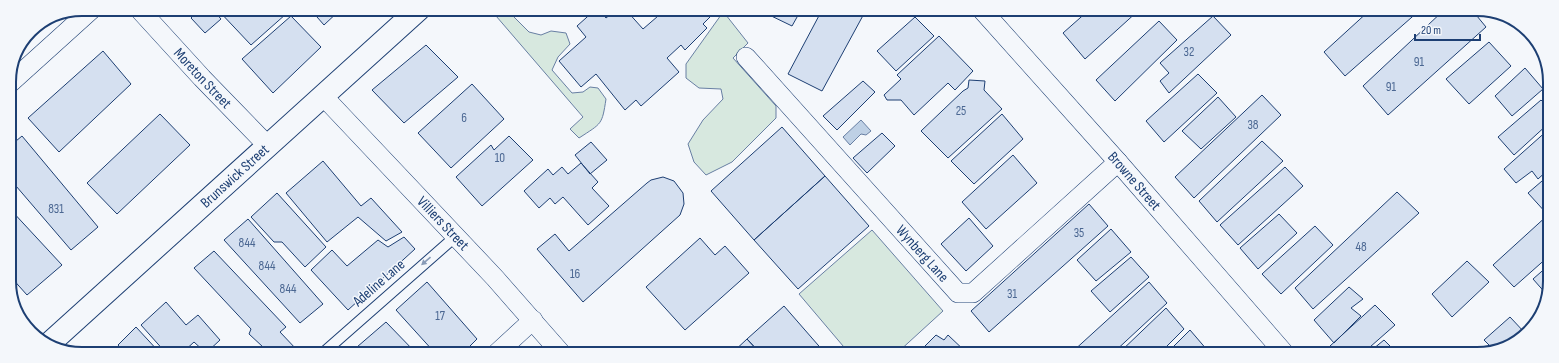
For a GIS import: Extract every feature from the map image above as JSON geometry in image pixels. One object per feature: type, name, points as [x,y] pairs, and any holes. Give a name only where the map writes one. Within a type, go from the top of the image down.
[{"type":"main road","name":"Brunswick Street","points":[[53,340],[411,16]]},
{"type":"street","points":[[16,78],[84,16]]},
{"type":"street","name":"Moreton Street","points":[[145,16],[202,78],[268,146]]},
{"type":"street","name":"Browne Street","points":[[987,16],[1118,162],[1279,347]]},
{"type":"street","name":"Wynberg Lane","points":[[746,56],[958,293],[973,293],[1118,162]]},
{"type":"street","name":"Villiers Street","points":[[323,96],[456,236],[557,347]]},
{"type":"street","points":[[504,347],[533,320]]},
{"type":"lane","name":"Adeline Lane","points":[[330,347],[456,236]]},
{"type":"shaded area","points":[[496,16],[513,16],[529,32],[541,35],[551,31],[566,33],[570,44],[558,57],[552,70],[572,93],[583,92],[590,87],[598,88],[606,99],[600,123],[579,138],[570,129],[583,117]]},
{"type":"shaded area","points":[[720,16],[727,16],[748,43],[733,58],[776,106],[776,118],[732,162],[706,175],[694,162],[688,144],[703,120],[723,99],[721,89],[699,88],[686,78],[686,64]]},
{"type":"shaded area","points":[[872,230],[943,311],[904,347],[844,347],[799,294]]},
{"type":"water","points":[[861,120],[871,131],[866,135],[861,134],[850,145],[843,137]]},
{"type":"building","points":[[193,16],[218,16],[221,19],[205,33],[191,18]]},
{"type":"building","points":[[224,16],[284,16],[251,45]]},
{"type":"building","points":[[291,16],[321,47],[273,93],[242,59]]},
{"type":"building","points":[[316,16],[334,16],[324,25]]},
{"type":"building","points":[[588,16],[604,16],[606,18],[608,16],[631,16],[643,29],[658,16],[711,16],[703,24],[707,28],[685,50],[681,45],[667,58],[679,72],[641,106],[636,100],[625,110],[596,74],[581,87],[559,61],[586,37],[577,26]]},
{"type":"building","points":[[771,16],[798,16],[792,26]]},
{"type":"building","points":[[819,16],[863,16],[822,91],[788,74]]},
{"type":"building","points":[[1082,16],[1132,16],[1085,59],[1063,33]]},
{"type":"building","points":[[1213,16],[1231,35],[1169,93],[1160,81],[1169,73],[1160,63]]},
{"type":"building","points":[[1363,16],[1413,16],[1345,76],[1324,52]]},
{"type":"building","points":[[1438,16],[1477,16],[1486,27],[1388,115],[1363,86]]},
{"type":"building","points":[[915,17],[934,36],[896,71],[877,51]]},
{"type":"building","points":[[1159,21],[1177,40],[1115,101],[1096,80]]},
{"type":"building","points":[[939,36],[973,71],[955,90],[948,83],[914,115],[901,100],[887,100],[884,95],[901,79],[897,75]]},
{"type":"building","points":[[1489,42],[1511,66],[1469,104],[1446,79]]},
{"type":"building","points":[[426,45],[458,77],[404,123],[372,90]]},
{"type":"building","points":[[103,51],[131,84],[59,152],[28,118]]},
{"type":"building","points":[[1525,68],[1543,89],[1512,116],[1495,96]]},
{"type":"building","points":[[1198,74],[1217,93],[1164,142],[1146,121]]},
{"type":"building","points":[[969,80],[985,81],[984,90],[1002,109],[948,158],[921,131],[968,88]]},
{"type":"building","points":[[863,81],[875,92],[837,130],[823,116]]},
{"type":"building","points":[[472,84],[504,119],[451,168],[418,133]]},
{"type":"building","points":[[1262,95],[1281,115],[1194,198],[1175,177]]},
{"type":"building","points":[[1218,97],[1236,117],[1201,149],[1182,131]]},
{"type":"building","points":[[1541,100],[1543,102],[1543,128],[1514,155],[1498,137]]},
{"type":"building","points":[[160,114],[190,145],[117,214],[87,183]]},
{"type":"building","points":[[1002,114],[1023,139],[974,184],[951,161]]},
{"type":"building","points":[[782,127],[825,176],[754,240],[711,191]]},
{"type":"building","points":[[882,133],[895,146],[867,173],[853,158]]},
{"type":"building","points":[[1543,134],[1543,174],[1538,179],[1532,171],[1516,183],[1504,169]]},
{"type":"building","points":[[22,136],[98,227],[71,250],[16,186],[16,141]]},
{"type":"building","points":[[509,136],[533,160],[482,206],[456,177],[491,145],[494,150]]},
{"type":"building","points":[[1262,141],[1283,161],[1217,222],[1199,201]]},
{"type":"building","points":[[591,142],[607,160],[590,174],[575,155]]},
{"type":"building","points":[[1013,155],[1037,183],[986,229],[962,202]]},
{"type":"building","points":[[323,161],[361,206],[371,198],[402,232],[386,241],[358,217],[327,242],[286,193]]},
{"type":"building","points":[[581,163],[598,182],[592,188],[609,206],[588,225],[563,197],[555,204],[550,198],[539,208],[524,191],[548,169],[553,175],[562,167],[568,174]]},
{"type":"building","points":[[1285,167],[1303,186],[1238,245],[1220,225]]},
{"type":"building","points":[[825,176],[869,226],[798,289],[754,240]]},
{"type":"building","points":[[663,177],[674,181],[683,193],[684,204],[680,215],[583,302],[537,249],[555,234],[569,251],[647,183],[651,180]]},
{"type":"building","points":[[1543,180],[1543,210],[1528,193]]},
{"type":"building","points":[[1397,192],[1419,213],[1313,309],[1295,288]]},
{"type":"building","points":[[277,193],[326,247],[305,267],[282,242],[274,242],[251,217]]},
{"type":"building","points":[[1089,204],[1108,226],[989,332],[971,311]]},
{"type":"building","points":[[1279,214],[1297,233],[1258,269],[1240,248]]},
{"type":"building","points":[[16,215],[62,265],[27,295],[16,283]]},
{"type":"building","points":[[969,218],[993,246],[966,271],[941,244]]},
{"type":"building","points":[[248,219],[323,304],[300,323],[224,240]]},
{"type":"building","points":[[1543,219],[1543,261],[1514,287],[1493,265]]},
{"type":"building","points":[[1315,226],[1333,245],[1281,294],[1262,274]]},
{"type":"building","points":[[1111,229],[1131,252],[1096,281],[1077,260]]},
{"type":"building","points":[[404,237],[415,249],[348,310],[311,270],[332,250],[347,266],[378,240],[388,247]]},
{"type":"building","points":[[700,238],[715,255],[725,246],[749,273],[685,330],[646,287]]},
{"type":"building","points":[[214,251],[286,327],[280,332],[294,347],[263,347],[249,334],[251,329],[194,268]]},
{"type":"building","points":[[1131,257],[1149,277],[1110,312],[1091,291]]},
{"type":"building","points":[[1467,261],[1489,282],[1452,317],[1432,294]]},
{"type":"building","points":[[1543,270],[1542,290],[1533,279]]},
{"type":"building","points":[[427,282],[477,339],[469,347],[430,347],[396,310]]},
{"type":"building","points":[[1149,282],[1167,303],[1120,347],[1078,347]]},
{"type":"building","points":[[1349,287],[1363,299],[1351,308],[1361,316],[1334,343],[1314,320]]},
{"type":"building","points":[[166,302],[186,325],[198,315],[220,340],[212,347],[199,347],[194,342],[189,347],[161,347],[141,325]]},
{"type":"building","points":[[1375,305],[1395,325],[1370,347],[1330,346]]},
{"type":"building","points":[[784,306],[820,347],[754,347],[747,339]]},
{"type":"building","points":[[1166,308],[1184,329],[1166,347],[1125,347]]},
{"type":"building","points":[[1510,317],[1522,329],[1510,338],[1494,345],[1490,346],[1484,340]]},
{"type":"building","points":[[386,322],[410,347],[357,347]]},
{"type":"building","points":[[136,327],[154,347],[120,347],[118,345]]},
{"type":"building","points":[[1190,330],[1205,347],[1173,347]]},
{"type":"building","points":[[936,335],[944,340],[948,335],[961,347],[924,347]]},
{"type":"building","points":[[747,339],[754,347],[738,347]]},
{"type":"building","points":[[1384,340],[1391,347],[1376,347]]}]
